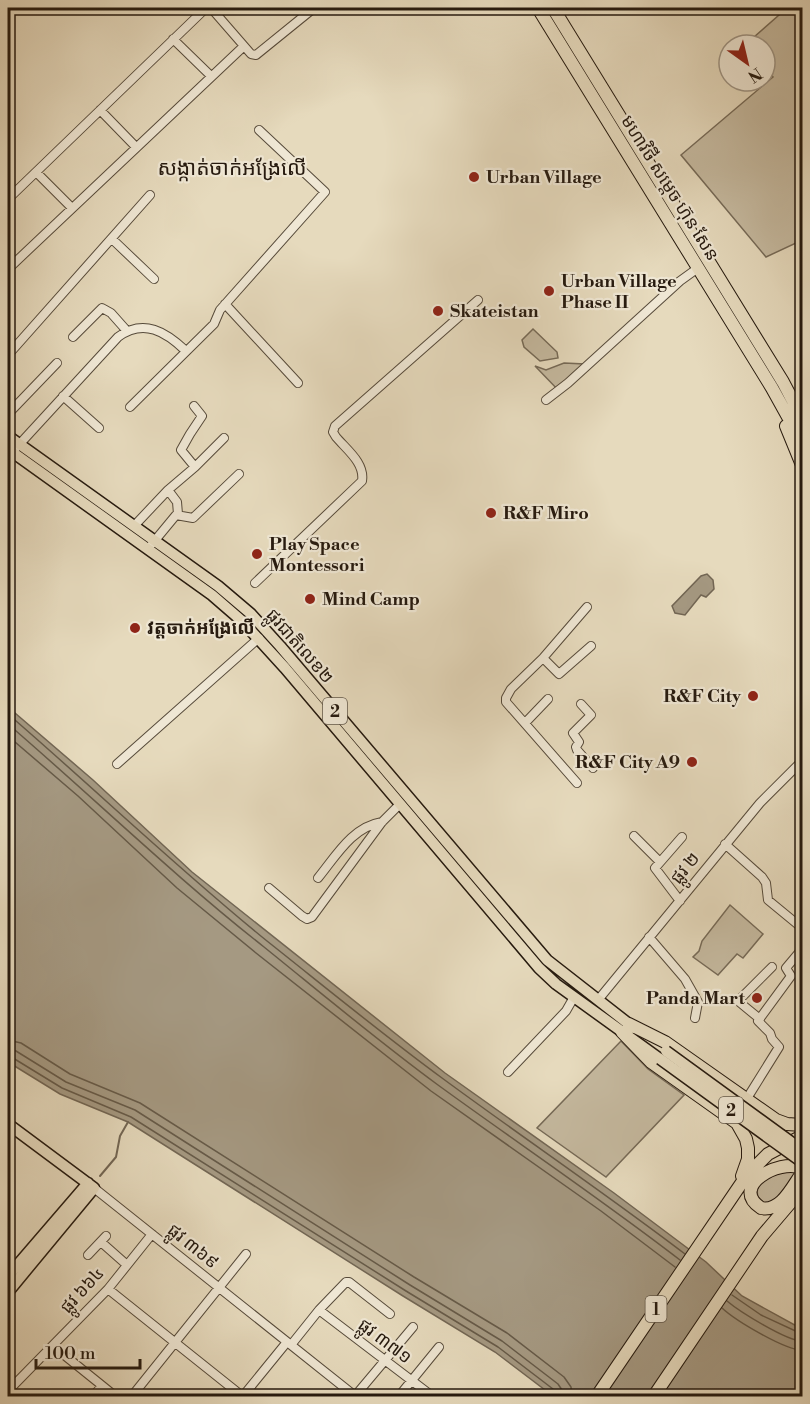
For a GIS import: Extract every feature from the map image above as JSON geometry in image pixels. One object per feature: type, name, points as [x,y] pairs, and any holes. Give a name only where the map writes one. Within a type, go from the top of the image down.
[{"type":"highway","name":"មហាវិថី សម្តេច ហ៊ុន សែន","points":[[538,8],[698,268],[777,385]]},
{"type":"highway","name":"មហាវិថី សម្តេច ហ៊ុន សែន","points":[[553,8],[777,385]]},
{"type":"highway","points":[[777,385],[802,408]]},
{"type":"highway","points":[[777,385],[802,418]]},
{"type":"highway","points":[[777,385],[802,442]]},
{"type":"highway","points":[[777,385],[802,465]]},
{"type":"highway","points":[[625,1028],[665,1042],[776,1120],[787,1124],[802,1125]]},
{"type":"highway","points":[[625,1028],[651,1062],[737,1123],[743,1130],[748,1160],[738,1188]]},
{"type":"highway","name":"1","points":[[597,1396],[738,1188],[761,1160],[802,1136]]},
{"type":"highway","points":[[802,1168],[782,1166],[762,1175],[752,1188],[755,1203],[765,1209],[777,1206],[802,1173]]},
{"type":"highway","points":[[654,1396],[754,1247],[802,1189]]},
{"type":"highway","points":[[778,1218],[802,1201]]},
{"type":"main road","name":"ផ្លូវជាតិលេខ២","points":[[8,436],[13,448],[151,545],[212,595],[289,665]]},
{"type":"main road","name":"ផ្លូវជាតិលេខ២","points":[[13,448],[135,526],[151,545],[206,577],[236,601],[266,631],[289,665],[365,754],[547,960],[598,1000],[625,1028]]},
{"type":"main road","name":"ផ្លូវជាតិលេខ២","points":[[365,754],[400,804],[539,968],[574,997],[625,1028]]},
{"type":"main road","name":"2","points":[[625,1028],[802,1150]]},
{"type":"main road","name":"2","points":[[663,1055],[802,1162]]},
{"type":"main road","name":"ផ្លូវ ៣៦៩","points":[[8,1124],[91,1185]]},
{"type":"main road","points":[[8,1276],[91,1185]]},
{"type":"main road","points":[[8,1292],[91,1185]]},
{"type":"street","points":[[8,199],[206,8]]},
{"type":"street","points":[[211,8],[251,54],[256,55],[314,8]]},
{"type":"street","points":[[173,39],[211,76]]},
{"type":"street","points":[[8,269],[244,46]]},
{"type":"street","points":[[100,110],[136,147]]},
{"type":"street","points":[[130,407],[214,324],[225,304],[325,192],[259,130]]},
{"type":"street","points":[[36,172],[72,208]]},
{"type":"street","points":[[8,355],[150,195]]},
{"type":"street","points":[[112,239],[154,279]]},
{"type":"street","points":[[546,400],[568,383],[680,280],[698,268]]},
{"type":"street","points":[[255,583],[362,481],[361,466],[336,437],[333,432],[335,426],[478,300]]},
{"type":"street","points":[[225,304],[298,384]]},
{"type":"street","points":[[73,337],[102,308],[111,313],[127,331]]},
{"type":"street","points":[[13,448],[118,337],[127,331],[148,328],[163,332],[186,351]]},
{"type":"street","points":[[8,414],[57,363]]},
{"type":"street","points":[[63,396],[99,428]]},
{"type":"street","points":[[194,406],[202,416],[182,450],[195,467]]},
{"type":"street","points":[[135,526],[168,490],[224,438]]},
{"type":"street","points":[[178,514],[193,518],[239,474]]},
{"type":"street","points":[[151,545],[178,514],[177,502],[168,490]]},
{"type":"street","points":[[577,783],[506,702],[506,698],[511,689],[543,658],[587,607]]},
{"type":"street","points":[[117,764],[259,638]]},
{"type":"street","points":[[543,658],[559,674],[591,646]]},
{"type":"street","points":[[525,723],[548,699]]},
{"type":"street","points":[[581,704],[591,715],[573,733],[579,742],[577,750],[593,768]]},
{"type":"street","name":"ផ្លូវ ២","points":[[598,1000],[725,844],[760,803],[802,761]]},
{"type":"street","points":[[269,888],[302,916],[307,919],[312,917],[382,822],[400,804]]},
{"type":"street","points":[[318,878],[357,832],[369,824],[382,822]]},
{"type":"street","points":[[634,836],[660,862]]},
{"type":"street","points":[[680,901],[655,868],[682,837]]},
{"type":"street","points":[[725,844],[762,877],[766,883],[768,900],[802,928]]},
{"type":"street","points":[[649,937],[686,979],[698,1002],[695,1018]]},
{"type":"street","points":[[760,1019],[791,976],[785,969],[802,949]]},
{"type":"street","points":[[746,1101],[778,1047],[771,1033],[759,1022],[760,1019],[738,1001],[772,967]]},
{"type":"street","points":[[508,1072],[566,1011],[574,997]]},
{"type":"street","name":"ផ្លូវ ៣៦៩","points":[[91,1185],[355,1396]]},
{"type":"street","name":"ផ្លូវ ៦៦៤","points":[[8,1391],[108,1289],[152,1234]]},
{"type":"street","points":[[88,1255],[103,1239],[127,1265]]},
{"type":"street","points":[[132,1396],[246,1254]]},
{"type":"street","points":[[108,1289],[242,1396],[344,1284],[349,1282],[390,1314]]},
{"type":"street","name":"ផ្លូវ ៣៧១","points":[[318,1310],[432,1396]]},
{"type":"street","points":[[355,1396],[412,1327]]},
{"type":"street","points":[[53,1346],[115,1396]]},
{"type":"street","points":[[399,1396],[439,1347]]},
{"type":"street","points":[[93,1396],[102,1386]]},
{"type":"shaded area","points":[[787,8],[802,8],[802,243],[798,242],[766,257],[681,155],[754,93],[777,93],[777,33],[759,33]]},
{"type":"shaded area","points":[[533,329],[557,352],[558,358],[540,361],[524,347],[522,340]]},
{"type":"shaded area","points":[[564,363],[584,364],[560,392],[535,366],[546,370]]},
{"type":"shaded area","points":[[730,905],[763,934],[743,958],[737,954],[718,975],[693,957],[699,951],[702,941]]},
{"type":"shaded area","points":[[621,1041],[648,1069],[684,1095],[606,1177],[537,1128]]},
{"type":"shaded area","points":[[787,1171],[798,1173],[776,1200],[765,1204],[758,1197],[759,1186],[766,1179]]},
{"type":"water","points":[[707,574],[713,580],[714,589],[706,597],[701,595],[685,615],[675,613],[672,606],[701,576]]},
{"type":"water","points":[[8,707],[93,780],[192,872],[445,1073],[614,1193],[706,1262],[742,1296],[802,1329],[802,1396],[553,1396],[495,1352],[128,1122],[60,1094],[8,1062]]},
{"type":"waterway","points":[[100,1176],[116,1157],[120,1136],[128,1122]]},
{"type":"place","name":"Urban Village","points":[[474,177]]},
{"type":"place","name":"Urban Village Phase II","points":[[549,291]]},
{"type":"place","name":"Skateistan","points":[[438,311]]},
{"type":"place","name":"R&F Miro","points":[[491,513]]},
{"type":"place","name":"Play Space Montessori","points":[[257,554]]},
{"type":"place","name":"Mind Camp","points":[[310,599]]},
{"type":"place","name":"វត្តចាក់អង្រែលើ","points":[[135,628]]},
{"type":"place","name":"R&F City","points":[[753,696]]},
{"type":"place","name":"R&F City A9","points":[[692,762]]},
{"type":"place","name":"Panda Mart","points":[[757,998]]},
{"type":"district","name":"សង្កាត់ចាក់អង្រែលើ","points":[[232,168]]}]
